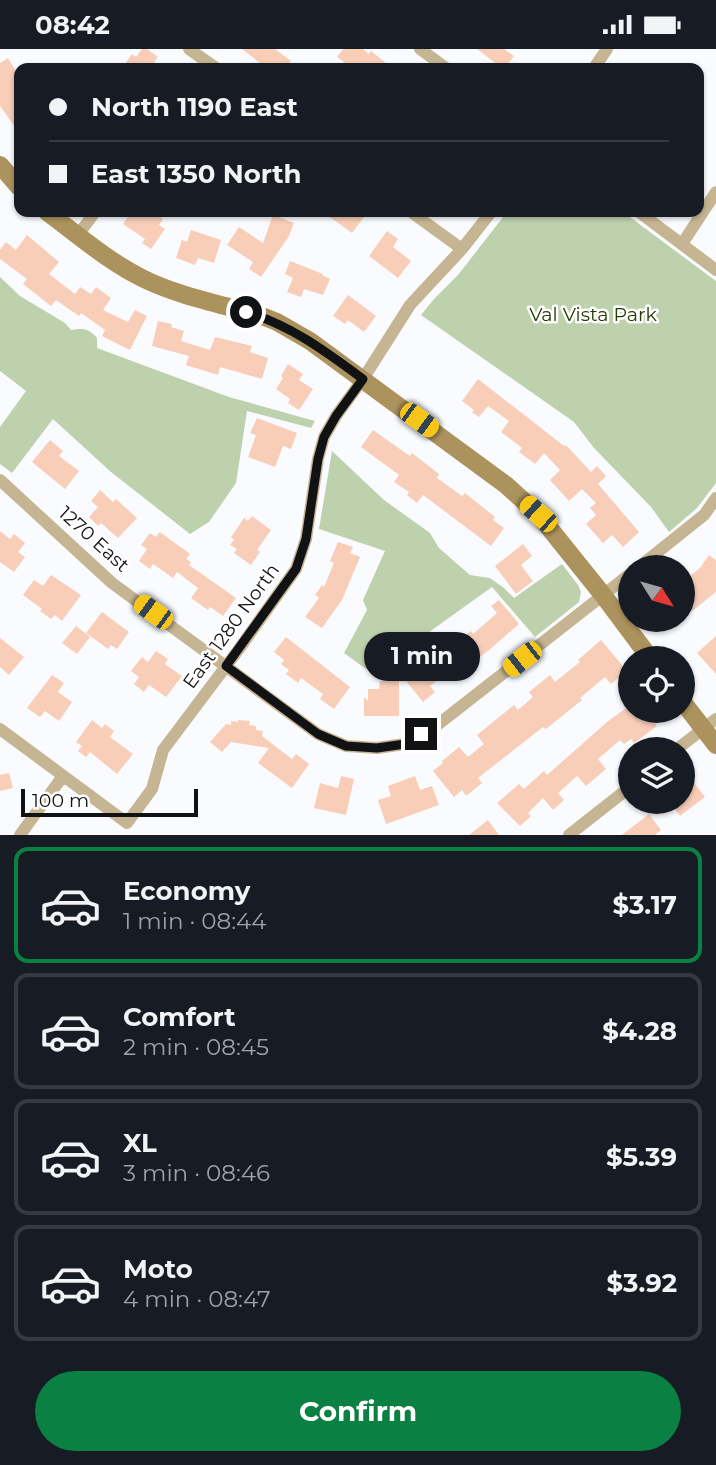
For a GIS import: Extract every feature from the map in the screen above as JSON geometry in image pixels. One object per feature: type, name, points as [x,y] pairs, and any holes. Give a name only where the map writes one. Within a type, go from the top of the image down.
[{"type":"street","points":[[190,49],[199,63]]},
{"type":"street","points":[[420,49],[439,63]]},
{"type":"street","points":[[0,165],[14,181]]},
{"type":"street","points":[[704,210],[716,192]]},
{"type":"street","points":[[54,217],[126,270],[146,281],[277,322],[310,341],[363,379],[506,485],[538,514],[641,646]]},
{"type":"street","points":[[78,235],[91,217]]},
{"type":"street","points":[[418,217],[461,249]]},
{"type":"street","name":"East 1280 North","points":[[63,776],[127,823],[152,789],[163,750],[296,569],[306,539],[318,459],[324,437],[336,416],[410,305],[487,217]]},
{"type":"street","points":[[646,217],[716,269]]},
{"type":"street","points":[[682,244],[700,217]]},
{"type":"street","name":"1270 East","points":[[0,480],[112,583],[318,734],[346,746],[377,748],[405,744],[436,726],[618,584]]},
{"type":"street","points":[[654,555],[704,515],[716,498]]},
{"type":"street","points":[[695,712],[710,724],[716,745]]},
{"type":"street","points":[[693,737],[710,724]]},
{"type":"street","points":[[0,729],[63,776],[20,835]]},
{"type":"street","points":[[569,835],[618,796]]},
{"type":"green space","name":"Val Vista Park","points":[[503,217],[630,217],[716,281],[716,483],[697,508],[669,532],[651,507],[594,448],[574,422],[421,315],[458,275]]},
{"type":"green space","points":[[0,277],[20,296],[65,323],[71,330],[91,332],[97,338],[97,348],[229,397],[315,421],[311,428],[247,411],[236,483],[209,522],[190,534],[111,472],[53,419],[12,473],[0,464],[0,427],[26,391],[0,371]]},
{"type":"green space","points":[[332,451],[384,500],[430,533],[439,548],[470,575],[490,578],[514,598],[562,564],[578,585],[581,592],[579,602],[535,637],[492,587],[386,663],[366,669],[344,653],[367,610],[363,600],[385,551],[319,529]]},
{"type":"building","points":[[142,49],[147,49],[158,57],[156,63],[126,63],[132,54],[136,57]]},
{"type":"building","points":[[242,49],[275,49],[291,61],[290,63],[260,63]]},
{"type":"building","points":[[343,49],[363,49],[369,54],[371,51],[386,63],[345,63],[337,57]]},
{"type":"building","points":[[477,49],[504,49],[514,56],[509,63],[495,63]]},
{"type":"building","points":[[8,58],[14,68],[14,126],[0,106],[0,63]]},
{"type":"building","points":[[128,217],[160,217],[163,219],[159,225],[165,229],[151,249],[142,243],[145,239],[123,224]]},
{"type":"building","points":[[272,217],[294,223],[289,236],[261,277],[249,269],[253,262],[227,245],[239,227],[263,243]]},
{"type":"building","points":[[330,217],[364,217],[352,233]]},
{"type":"building","points":[[191,230],[221,240],[214,263],[198,258],[195,265],[176,258],[182,240],[187,242]]},
{"type":"building","points":[[387,231],[398,239],[393,247],[411,261],[398,278],[369,256]]},
{"type":"building","points":[[27,235],[59,262],[49,274],[75,294],[80,287],[91,294],[96,287],[111,298],[103,310],[128,322],[135,310],[147,316],[130,350],[102,336],[105,330],[81,313],[79,316],[56,300],[51,306],[23,284],[27,279],[0,259],[0,250],[6,242],[16,250]]},
{"type":"building","points":[[290,261],[330,279],[323,295],[304,289],[301,297],[287,292],[293,278],[285,274]]},
{"type":"building","points":[[348,295],[376,316],[364,332],[348,320],[345,324],[333,316]]},
{"type":"building","points":[[158,321],[172,324],[171,327],[184,331],[181,341],[210,350],[215,337],[252,346],[250,352],[268,358],[262,379],[220,367],[218,375],[186,365],[189,356],[152,346]]},
{"type":"building","points":[[288,364],[303,374],[299,380],[313,389],[299,410],[288,403],[290,399],[276,389]]},
{"type":"building","points":[[478,379],[566,445],[591,472],[597,466],[606,476],[598,484],[639,532],[623,547],[612,535],[603,543],[586,524],[596,515],[590,508],[596,503],[582,489],[569,501],[550,480],[560,470],[544,453],[535,464],[519,452],[522,448],[501,432],[509,421],[488,406],[479,417],[462,401]]},
{"type":"building","points":[[257,418],[297,433],[291,449],[283,446],[275,467],[248,457],[256,435],[250,433]]},
{"type":"building","points":[[373,430],[410,456],[412,453],[439,474],[437,478],[462,496],[465,493],[495,517],[493,520],[504,528],[491,546],[423,495],[417,503],[407,495],[409,492],[394,482],[399,475],[361,447]]},
{"type":"building","points":[[50,440],[63,451],[59,456],[79,471],[65,489],[32,462]]},
{"type":"building","points":[[100,490],[113,502],[116,499],[137,518],[118,538],[101,523],[98,526],[89,517],[98,507],[91,501]]},
{"type":"building","points":[[252,516],[271,530],[257,550],[260,552],[251,565],[234,553],[237,549],[230,545],[234,540],[231,537],[244,518],[248,521]]},
{"type":"building","points":[[0,531],[10,539],[14,534],[25,543],[18,552],[25,557],[14,572],[0,562]]},
{"type":"building","points":[[160,532],[190,554],[186,559],[191,562],[189,565],[236,598],[223,616],[210,607],[208,610],[191,598],[198,588],[177,572],[173,578],[153,564],[150,569],[139,561],[147,549],[141,545],[150,533],[156,537]]},
{"type":"building","points":[[338,542],[353,547],[350,553],[360,557],[342,600],[322,628],[305,617],[319,598],[315,595],[322,585],[324,587],[334,563],[330,561]]},
{"type":"building","points":[[523,544],[532,556],[521,565],[533,581],[516,594],[495,566]]},
{"type":"building","points":[[709,555],[716,560],[716,592],[695,609],[695,572]]},
{"type":"building","points":[[51,575],[81,595],[62,621],[55,615],[51,619],[23,595],[34,580],[43,586]]},
{"type":"building","points":[[499,600],[519,624],[469,665],[467,663],[455,671],[453,668],[430,686],[435,692],[423,702],[406,681],[412,681],[400,666],[410,658],[417,667],[431,655],[435,659],[451,648],[446,641],[458,633],[461,638],[471,631],[473,634],[497,613],[491,606]]},
{"type":"building","points":[[102,612],[129,632],[117,649],[111,645],[108,649],[86,633]]},
{"type":"building","points":[[76,626],[90,637],[77,654],[62,643]]},
{"type":"building","points":[[716,636],[716,674],[697,653]]},
{"type":"building","points":[[286,637],[350,687],[334,709],[320,699],[323,694],[301,678],[298,683],[286,674],[289,670],[281,664],[284,660],[274,652]]},
{"type":"building","points":[[0,638],[24,657],[9,675],[0,667]]},
{"type":"building","points":[[601,640],[618,660],[618,678],[611,684],[605,677],[546,729],[543,727],[478,778],[482,783],[466,796],[462,790],[454,797],[433,771],[442,761],[459,747],[468,757],[484,744],[477,735],[514,705],[518,710],[533,697],[529,692],[550,675],[555,682],[580,662],[578,660]]},
{"type":"building","points":[[156,651],[168,659],[165,664],[182,676],[166,697],[149,685],[144,692],[134,684],[139,677],[131,671],[142,657],[148,662]]},
{"type":"building","points":[[52,675],[64,683],[58,692],[72,702],[59,721],[45,711],[40,717],[27,708]]},
{"type":"building","points":[[380,681],[399,681],[399,716],[364,716],[364,697],[368,701],[368,689],[379,689]]},
{"type":"building","points":[[618,714],[618,723],[655,723],[657,726],[642,737],[618,737],[618,742],[598,759],[606,769],[586,786],[577,776],[558,793],[564,800],[553,810],[543,798],[528,813],[531,816],[520,826],[497,803],[519,784],[524,789],[544,771],[547,775]]},
{"type":"building","points":[[92,720],[102,728],[105,724],[114,731],[110,737],[133,754],[117,774],[90,752],[86,757],[78,751],[82,746],[76,742]]},
{"type":"building","points":[[231,721],[250,721],[249,725],[263,731],[262,736],[292,759],[296,754],[309,764],[292,788],[258,763],[269,748],[231,742],[222,752],[210,742],[226,724],[231,725]]},
{"type":"building","points":[[9,773],[13,788],[0,791],[0,775]]},
{"type":"building","points":[[341,776],[354,779],[346,815],[314,808],[320,783],[338,788]]},
{"type":"building","points":[[415,776],[420,790],[432,786],[439,805],[386,824],[378,800],[391,796],[388,786]]},
{"type":"building","points":[[695,784],[705,797],[695,805]]},
{"type":"building","points":[[649,814],[661,830],[655,835],[622,835]]},
{"type":"building","points":[[488,820],[499,835],[469,835]]},
{"type":"route","points":[[246,312],[277,322],[310,341],[363,379],[324,437],[306,539],[296,569],[226,666],[318,734],[346,746],[377,748],[405,744],[421,734]]}]
